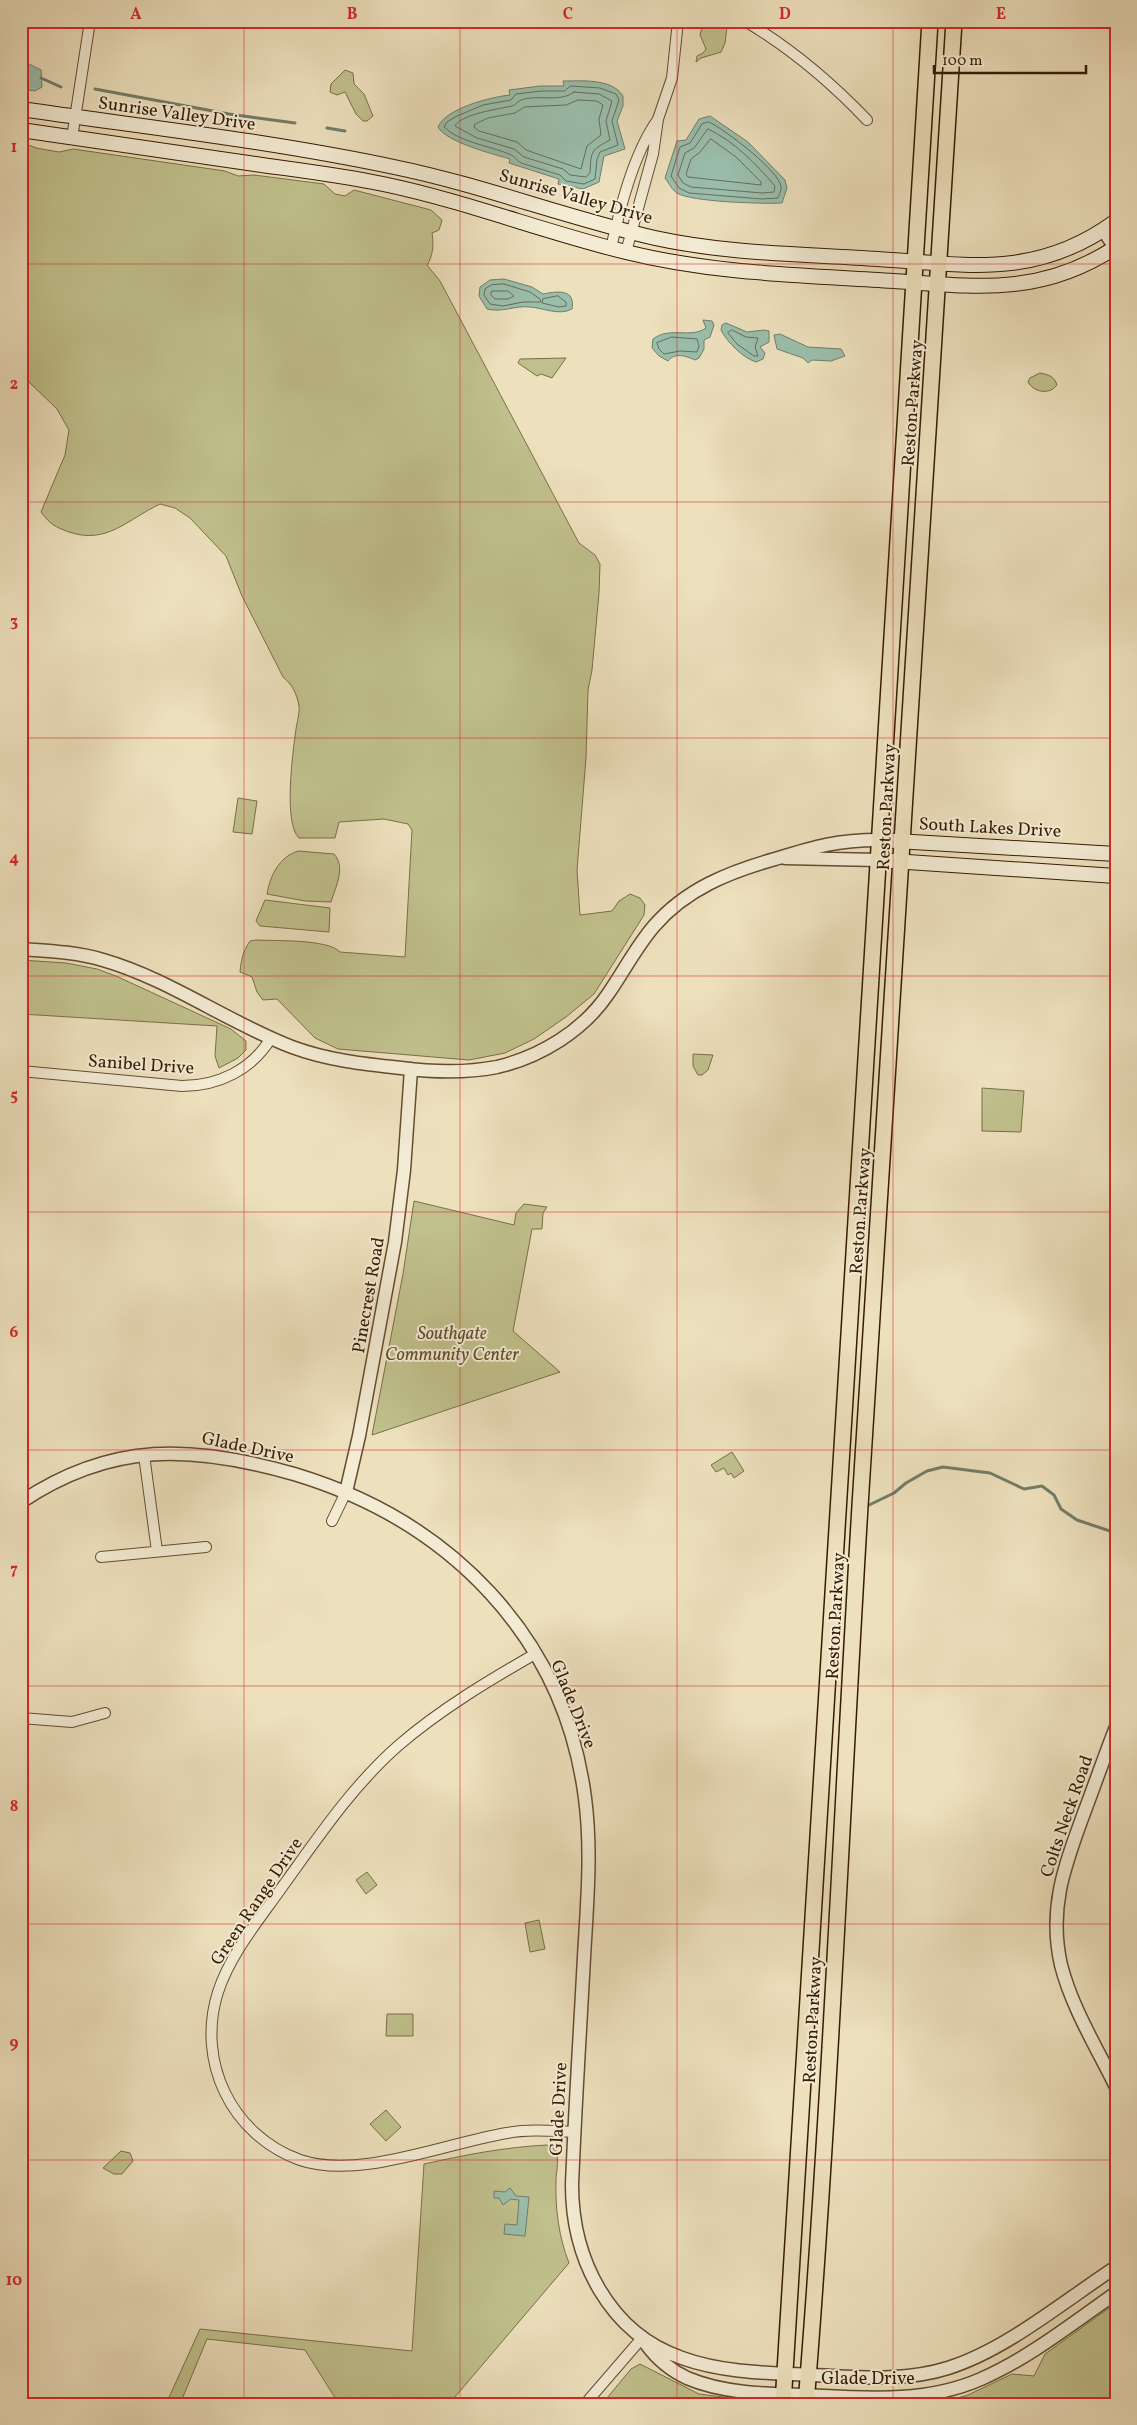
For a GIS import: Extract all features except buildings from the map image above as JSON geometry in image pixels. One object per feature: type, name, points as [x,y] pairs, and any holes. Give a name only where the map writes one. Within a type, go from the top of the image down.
[{"type":"main road","name":"Reston Parkway","points":[[783,2399],[930,21]]},
{"type":"main road","name":"Reston Parkway","points":[[807,2400],[849,1724],[859,1511],[941,264],[954,21]]},
{"type":"main road","name":"Sunrise Valley Drive","points":[[21,109],[249,142],[394,167],[456,182],[615,228],[672,241],[723,248],[941,264],[1002,265],[1035,260],[1071,248],[1116,221]]},
{"type":"main road","points":[[21,130],[380,183],[469,205],[626,252],[736,271],[993,287],[1028,283],[1070,271],[1116,248]]},
{"type":"main road","name":"South Lakes Drive","points":[[879,840],[1116,854]]},
{"type":"main road","name":"South Lakes Drive","points":[[878,860],[1116,876]]},
{"type":"street","points":[[72,138],[90,21]]},
{"type":"street","points":[[626,252],[653,154],[658,120],[672,78],[678,21]]},
{"type":"street","points":[[745,21],[776,39],[808,63],[867,120]]},
{"type":"street","points":[[611,248],[615,228],[643,144],[658,120]]},
{"type":"street","points":[[1103,230],[1116,248]]},
{"type":"street","name":"South Lakes Drive","points":[[21,949],[72,953],[113,963],[271,1038],[300,1050],[332,1059],[411,1069],[462,1070],[489,1068],[522,1059],[549,1046],[573,1031],[596,1010],[642,941],[670,910],[691,894],[721,877],[745,867],[824,844],[879,840]]},
{"type":"street","name":"South Lakes Drive","points":[[775,859],[878,860]]},
{"type":"street","name":"Sanibel Drive","points":[[21,1071],[182,1086],[202,1085],[220,1080],[243,1068],[261,1052],[271,1038]]},
{"type":"street","name":"Pinecrest Road","points":[[332,1521],[346,1492],[358,1443],[393,1257],[404,1170],[411,1069]]},
{"type":"street","name":"Glade Drive","points":[[21,1502],[54,1482],[102,1463],[144,1455],[182,1453],[222,1456],[296,1475],[346,1492],[400,1518],[444,1550],[495,1598],[535,1654],[554,1690],[571,1734],[581,1774],[587,1815],[588,1890],[574,2132],[572,2204],[580,2246],[588,2269],[602,2294],[622,2320],[642,2338],[662,2362],[688,2378],[726,2389],[783,2399],[889,2399],[924,2395],[957,2388],[1003,2368],[1116,2293]]},
{"type":"street","points":[[144,1455],[157,1551]]},
{"type":"street","points":[[102,1557],[206,1547]]},
{"type":"street","name":"Green Range Drive","points":[[535,1654],[483,1684],[428,1721],[398,1746],[348,1799],[266,1910],[232,1962],[218,1991],[211,2041],[218,2077],[228,2099],[241,2119],[267,2143],[283,2152],[317,2164],[335,2167],[367,2165],[509,2133],[574,2132]]},
{"type":"street","points":[[21,1718],[72,1722],[105,1713]]},
{"type":"street","name":"Colts Neck Road","points":[[1116,1727],[1059,1885],[1056,1927],[1061,1965],[1071,1995],[1116,2087]]},
{"type":"street","name":"Glade Drive","points":[[642,2338],[669,2353],[699,2363],[738,2370],[893,2378],[927,2374],[950,2368],[995,2348],[1116,2267]]},
{"type":"street","points":[[585,2404],[642,2338]]},
{"type":"green space","points":[[701,21],[722,28],[727,21],[732,23],[727,27],[725,43],[721,52],[701,58],[696,62],[697,56],[706,49],[700,35]]},
{"type":"green space","points":[[345,70],[353,73],[354,84],[364,94],[373,116],[367,121],[363,121],[356,114],[345,92],[337,95],[330,92],[331,84]]},
{"type":"green space","points":[[21,142],[36,148],[59,152],[73,149],[225,171],[238,176],[254,175],[324,184],[335,194],[345,196],[354,190],[431,210],[442,220],[439,230],[432,233],[431,258],[427,265],[440,281],[579,543],[595,555],[600,564],[592,670],[588,690],[586,758],[577,870],[580,915],[612,911],[619,901],[630,894],[640,898],[645,905],[644,915],[594,994],[566,1017],[534,1039],[505,1053],[469,1060],[338,1049],[315,1038],[277,999],[263,1000],[257,992],[252,977],[240,972],[246,948],[250,941],[256,940],[313,943],[334,948],[340,952],[405,957],[412,830],[408,824],[384,819],[339,822],[335,838],[299,838],[294,830],[290,803],[293,753],[299,711],[297,697],[294,690],[283,677],[242,596],[226,556],[190,518],[175,508],[160,504],[106,533],[83,535],[56,527],[41,512],[65,455],[69,430],[57,409],[30,383],[21,369]]},
{"type":"green space","points":[[566,358],[552,378],[541,374],[537,376],[518,363],[520,359]]},
{"type":"green space","points":[[1040,373],[1051,376],[1057,385],[1050,391],[1039,391],[1033,388],[1028,382],[1030,378]]},
{"type":"green space","points":[[238,798],[257,801],[252,834],[233,832]]},
{"type":"green space","points":[[298,851],[334,854],[338,859],[340,871],[331,902],[305,901],[267,894],[276,868],[291,854]]},
{"type":"green space","points":[[265,900],[330,908],[329,932],[260,926],[256,921]]},
{"type":"green space","points":[[21,960],[66,963],[97,969],[116,976],[231,1029],[246,1041],[246,1050],[238,1058],[219,1068],[215,1056],[217,1026],[21,1014]]},
{"type":"green space","points":[[693,1054],[713,1055],[708,1070],[702,1075],[698,1075],[693,1066]]},
{"type":"green space","points":[[982,1088],[1024,1091],[1021,1132],[982,1131]]},
{"type":"green space","name":"Southgate Community Center","points":[[414,1201],[514,1225],[516,1213],[524,1204],[547,1207],[543,1213],[542,1229],[532,1229],[513,1331],[560,1372],[372,1435],[403,1274]]},
{"type":"green space","points":[[732,1452],[744,1471],[734,1478],[731,1473],[728,1475],[724,1468],[716,1472],[711,1465]]},
{"type":"green space","points":[[367,1872],[377,1885],[366,1894],[356,1880]]},
{"type":"green space","points":[[539,1920],[545,1949],[530,1952],[525,1923]]},
{"type":"green space","points":[[387,2014],[413,2014],[413,2036],[386,2036]]},
{"type":"green space","points":[[386,2110],[401,2127],[386,2141],[370,2124]]},
{"type":"green space","points":[[547,2145],[553,2147],[557,2155],[557,2212],[560,2233],[569,2263],[449,2404],[339,2404],[305,2350],[207,2339],[180,2404],[166,2404],[200,2329],[412,2351],[424,2164],[485,2152]]},
{"type":"green space","points":[[121,2151],[130,2153],[133,2161],[122,2174],[114,2174],[103,2168]]},
{"type":"green space","points":[[1116,2303],[1116,2404],[937,2404],[968,2395],[1012,2374],[1034,2376],[1045,2354]]},
{"type":"green space","points":[[640,2364],[699,2394],[747,2400],[758,2404],[602,2404],[631,2369]]},
{"type":"water","points":[[21,60],[41,70],[42,87],[35,91],[21,89]]},
{"type":"water","points":[[563,81],[604,83],[618,90],[623,96],[623,106],[617,121],[625,149],[604,156],[599,182],[583,189],[558,184],[559,179],[509,163],[510,159],[482,151],[450,138],[438,127],[450,114],[459,109],[481,101],[510,95],[509,90],[540,86],[564,86]]},
{"type":"water","points":[[710,116],[748,142],[785,180],[787,188],[782,203],[744,203],[711,200],[685,196],[674,190],[665,178],[677,141],[686,140],[699,119]]},
{"type":"water","points":[[504,279],[532,287],[543,294],[563,292],[571,297],[572,309],[562,312],[525,307],[498,310],[487,309],[479,296],[480,287],[490,280]]},
{"type":"water","points":[[703,320],[712,321],[714,325],[710,337],[704,340],[704,349],[699,358],[695,360],[684,356],[674,356],[668,361],[659,356],[652,348],[653,339],[660,335],[666,333],[693,333],[706,328]]},
{"type":"water","points":[[726,323],[747,332],[769,331],[769,342],[760,347],[765,353],[763,359],[756,362],[736,349],[721,330],[722,325]]},
{"type":"water","points":[[780,334],[808,347],[841,349],[845,356],[831,361],[812,360],[808,363],[803,358],[777,349],[774,335]]},
{"type":"water","points":[[510,2188],[516,2196],[529,2197],[525,2236],[504,2234],[505,2224],[517,2225],[519,2200],[511,2199],[503,2205],[499,2198],[494,2198],[494,2191],[505,2192]]},
{"type":"waterway","points":[[41,78],[61,87]]},
{"type":"waterway","points":[[95,89],[229,114],[295,123]]},
{"type":"waterway","points":[[327,128],[345,131]]},
{"type":"waterway","points":[[865,1507],[894,1493],[906,1483],[927,1471],[943,1467],[990,1473],[1024,1489],[1042,1486],[1054,1495],[1061,1509],[1077,1520],[1116,1533]]}]
